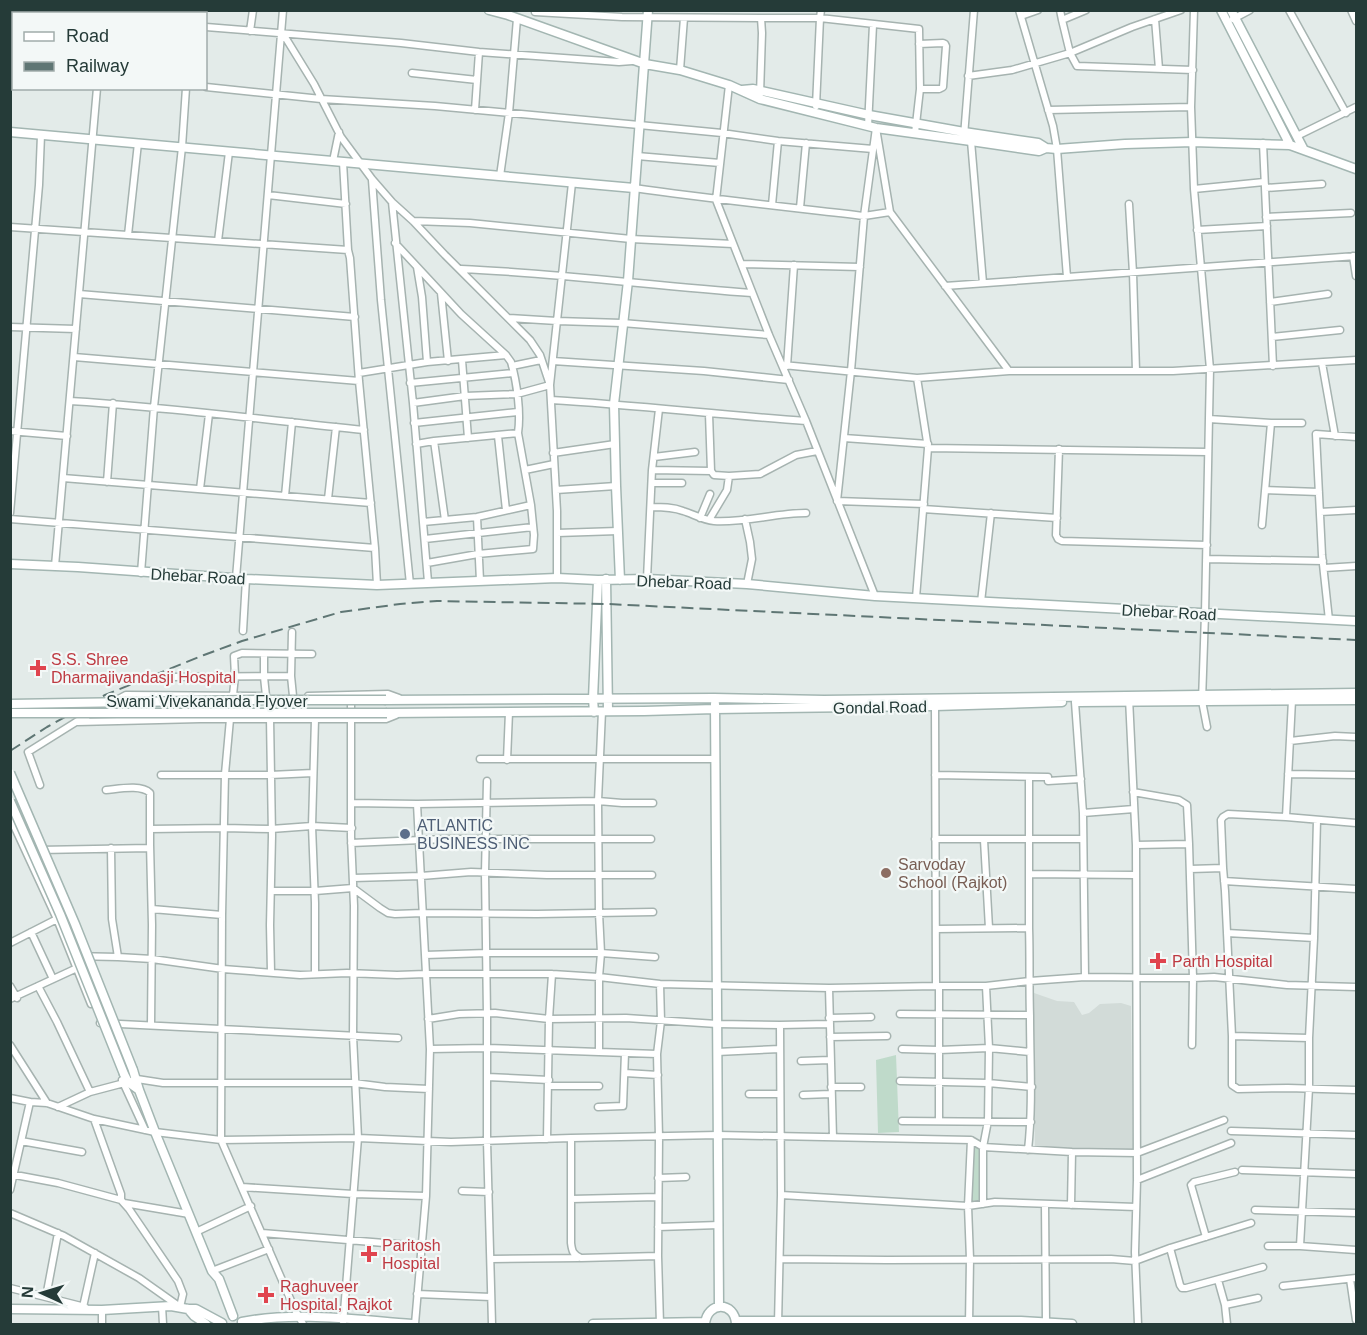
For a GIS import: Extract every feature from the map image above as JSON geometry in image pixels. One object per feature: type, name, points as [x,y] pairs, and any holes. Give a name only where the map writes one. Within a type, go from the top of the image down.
[{"type":"street","points":[[26,10],[42,12]]},
{"type":"street","points":[[250,31],[253,10]]},
{"type":"street","points":[[243,631],[239,537],[284,10]]},
{"type":"street","points":[[489,10],[640,62],[680,70],[729,85],[749,95],[760,95],[816,108],[916,123],[966,138]]},
{"type":"street","points":[[974,10],[968,76],[966,138],[983,283]]},
{"type":"street","points":[[1038,10],[1020,13],[1053,126],[1057,149],[1067,278]]},
{"type":"street","points":[[1060,10],[1070,53],[1077,66],[1193,70]]},
{"type":"street","points":[[1062,20],[1086,10]]},
{"type":"street","points":[[968,76],[1034,64],[1070,53],[1155,19],[1164,13],[1181,10]]},
{"type":"street","points":[[1194,10],[1191,107],[1194,189],[1210,369],[1202,698],[1207,727]]},
{"type":"street","points":[[1221,10],[1231,17],[1304,150]]},
{"type":"street","points":[[1231,17],[1250,10]]},
{"type":"street","points":[[1289,10],[1346,113]]},
{"type":"street","points":[[1351,10],[1356,21]]},
{"type":"street","points":[[533,24],[535,11],[648,14],[684,18],[761,18],[820,14],[873,25],[919,29],[920,89],[915,133]]},
{"type":"street","points":[[620,580],[614,404],[631,239],[639,125],[640,62],[648,14]]},
{"type":"street","points":[[816,108],[820,14]]},
{"type":"street","points":[[1231,17],[1290,145]]},
{"type":"street","points":[[680,70],[684,18]]},
{"type":"street","points":[[760,95],[761,18]]},
{"type":"street","points":[[500,176],[509,113],[517,19]]},
{"type":"street","points":[[1155,19],[1159,69]]},
{"type":"street","points":[[873,25],[869,116],[890,212],[1009,371]]},
{"type":"street","points":[[207,27],[282,32],[479,52],[640,62]]},
{"type":"street","points":[[282,32],[314,84],[339,132],[372,179],[536,347],[550,385]]},
{"type":"street","points":[[919,44],[943,43],[946,46],[943,87],[920,89]]},
{"type":"street","points":[[475,110],[479,52]]},
{"type":"street","points":[[412,73],[477,80]]},
{"type":"street","points":[[729,85],[716,200],[769,335],[785,366],[875,596]]},
{"type":"street","points":[[207,87],[321,99],[435,106],[873,149]]},
{"type":"street","points":[[55,566],[97,90]]},
{"type":"street","points":[[141,573],[154,407],[182,147],[186,90]]},
{"type":"street","points":[[1048,110],[1191,107]]},
{"type":"street","points":[[1297,136],[1356,107]]},
{"type":"street","points":[[816,108],[872,127],[966,138],[1039,151],[1046,148],[1125,144],[1263,143],[1290,145],[1356,169]]},
{"type":"street","points":[[837,501],[864,216],[873,149],[872,127]]},
{"type":"street","points":[[10,132],[634,188],[716,200],[864,216],[890,212]]},
{"type":"street","points":[[333,161],[339,132]]},
{"type":"street","points":[[10,513],[39,185],[41,135]]},
{"type":"street","points":[[772,205],[778,141]]},
{"type":"street","points":[[128,235],[138,143]]},
{"type":"street","points":[[800,208],[806,143]]},
{"type":"street","points":[[1263,143],[1273,366]]},
{"type":"street","points":[[218,241],[229,152]]},
{"type":"street","points":[[637,156],[720,163]]},
{"type":"street","points":[[344,162],[348,250],[377,585]]},
{"type":"street","points":[[372,179],[381,300],[410,584]]},
{"type":"street","points":[[557,578],[556,490],[550,385],[572,183]]},
{"type":"street","points":[[1194,189],[1322,184]]},
{"type":"street","points":[[268,195],[346,204]]},
{"type":"street","points":[[392,202],[413,403],[428,582]]},
{"type":"street","points":[[1129,204],[1136,371]]},
{"type":"street","points":[[1266,217],[1351,213]]},
{"type":"street","points":[[413,220],[471,223],[631,239],[733,244]]},
{"type":"street","points":[[1197,230],[1267,226]]},
{"type":"street","points":[[10,227],[348,250]]},
{"type":"street","points":[[395,242],[461,314],[506,355],[513,369],[517,393],[518,433],[531,504],[533,549],[478,554],[427,563]]},
{"type":"street","points":[[945,286],[1355,256],[1356,276]]},
{"type":"street","points":[[742,264],[860,267]]},
{"type":"street","points":[[785,366],[794,265]]},
{"type":"street","points":[[417,266],[427,362]]},
{"type":"street","points":[[460,269],[752,293]]},
{"type":"street","points":[[441,293],[448,361]]},
{"type":"street","points":[[79,294],[355,317]]},
{"type":"street","points":[[1270,302],[1328,294]]},
{"type":"street","points":[[508,318],[622,323],[769,335]]},
{"type":"street","points":[[10,327],[76,329]]},
{"type":"street","points":[[1272,337],[1340,330]]},
{"type":"street","points":[[359,373],[408,364],[506,355]]},
{"type":"street","points":[[74,357],[359,381]]},
{"type":"street","points":[[462,360],[468,438]]},
{"type":"street","points":[[410,383],[513,369],[542,360]]},
{"type":"street","points":[[785,366],[917,378],[1009,371],[1210,369],[1356,360]]},
{"type":"street","points":[[553,361],[704,371],[789,380]]},
{"type":"street","points":[[1322,363],[1335,436]]},
{"type":"street","points":[[916,598],[928,446],[917,378]]},
{"type":"street","points":[[413,403],[465,396],[517,393],[550,385]]},
{"type":"street","points":[[551,400],[806,421]]},
{"type":"street","points":[[70,401],[154,407],[364,430]]},
{"type":"street","points":[[107,482],[113,404]]},
{"type":"street","points":[[647,579],[652,470],[659,409]]},
{"type":"street","points":[[414,423],[518,412]]},
{"type":"street","points":[[200,489],[209,414]]},
{"type":"street","points":[[709,414],[711,471],[714,475],[760,474],[796,455],[817,450]]},
{"type":"street","points":[[1209,419],[1302,423]]},
{"type":"street","points":[[285,496],[292,422]]},
{"type":"street","points":[[1262,525],[1271,423]]},
{"type":"street","points":[[328,499],[336,427]]},
{"type":"street","points":[[10,431],[67,436]]},
{"type":"street","points":[[416,444],[518,433]]},
{"type":"street","points":[[1329,620],[1323,564],[1316,434],[1356,437]]},
{"type":"street","points":[[498,436],[506,510]]},
{"type":"street","points":[[844,438],[928,446],[1208,452]]},
{"type":"street","points":[[434,441],[445,520]]},
{"type":"street","points":[[554,453],[615,444]]},
{"type":"street","points":[[1059,449],[1056,535],[1058,539],[1062,541],[1207,546]]},
{"type":"street","points":[[654,457],[695,452]]},
{"type":"street","points":[[525,470],[554,464]]},
{"type":"street","points":[[652,470],[711,471]]},
{"type":"street","points":[[709,520],[727,490],[729,476]]},
{"type":"street","points":[[63,478],[371,502]]},
{"type":"street","points":[[652,483],[682,483]]},
{"type":"street","points":[[556,490],[615,486]]},
{"type":"street","points":[[1265,490],[1319,492]]},
{"type":"street","points":[[700,518],[710,494]]},
{"type":"street","points":[[837,501],[1057,518]]},
{"type":"street","points":[[423,522],[477,517],[531,504]]},
{"type":"street","points":[[651,507],[676,508],[709,520],[806,513]]},
{"type":"street","points":[[1320,512],[1356,510]]},
{"type":"street","points":[[981,602],[991,513]]},
{"type":"street","points":[[477,517],[480,581]]},
{"type":"street","points":[[10,519],[375,548]]},
{"type":"street","points":[[745,519],[752,559],[747,584]]},
{"type":"street","points":[[425,539],[533,527]]},
{"type":"street","points":[[557,533],[618,531]]},
{"type":"street","points":[[1206,559],[1356,566]]},
{"type":"street","name":"Dhebar Road","points":[[10,564],[377,585],[557,578],[647,579],[747,584],[875,596],[1356,621]]},
{"type":"street","points":[[601,711],[593,699],[602,580]]},
{"type":"street","points":[[599,1052],[601,952],[598,801],[601,711],[608,699],[602,580]]},
{"type":"street","points":[[292,632],[293,696]]},
{"type":"street","points":[[264,654],[266,696]]},
{"type":"street","points":[[233,695],[234,656],[312,654]]},
{"type":"street","points":[[169,677],[291,676]]},
{"type":"street","name":"Gondal Road","points":[[403,699],[1129,699],[1356,693]]},
{"type":"street","points":[[40,785],[28,752],[126,695],[388,694],[403,699]]},
{"type":"street","points":[[343,1322],[358,1138],[353,1036],[351,695]]},
{"type":"street","points":[[714,698],[719,1307]]},
{"type":"street","name":"Gondal Road","points":[[1202,698],[1356,700]]},
{"type":"street","name":"Swami Vivekananda Flyover","points":[[10,704],[403,699]]},
{"type":"street","points":[[1129,699],[1136,845],[1137,1180],[1135,1261],[1138,1324]]},
{"type":"street","name":"Gondal Road","points":[[403,713],[934,706],[1129,699]]},
{"type":"street","points":[[1286,817],[1292,700]]},
{"type":"street","points":[[1074,702],[1083,813],[1085,977]]},
{"type":"street","points":[[934,706],[939,1121]]},
{"type":"street","points":[[507,760],[509,712]]},
{"type":"street","name":"Swami Vivekananda Flyover","points":[[10,713],[403,713]]},
{"type":"street","points":[[76,722],[270,718],[386,719],[403,713]]},
{"type":"street","points":[[270,718],[271,972]]},
{"type":"street","points":[[230,719],[225,774],[221,1140],[301,1321]]},
{"type":"street","points":[[315,719],[312,826],[315,974]]},
{"type":"street","points":[[1290,741],[1335,736],[1356,737]]},
{"type":"street","points":[[480,759],[715,759]]},
{"type":"street","points":[[161,775],[270,775],[313,772]]},
{"type":"street","points":[[10,773],[75,924],[196,1232],[213,1273],[219,1279],[226,1320]]},
{"type":"street","points":[[1288,774],[1356,774]]},
{"type":"street","points":[[935,776],[1081,779]]},
{"type":"street","points":[[1028,1150],[1032,1087],[1029,1015],[1029,777]]},
{"type":"street","points":[[487,781],[485,873],[487,1141],[492,1324]]},
{"type":"street","points":[[106,790],[139,788],[148,790],[151,796],[151,1025]]},
{"type":"street","points":[[1133,792],[1179,800],[1187,805],[1191,869],[1192,1045]]},
{"type":"street","points":[[10,801],[60,914],[145,1130]]},
{"type":"street","points":[[352,803],[598,801],[653,803]]},
{"type":"street","points":[[10,1310],[99,1310],[162,1306],[196,1309],[226,1320],[238,1318],[242,1323],[261,1318],[414,1324],[426,1196],[430,1049],[417,804]]},
{"type":"street","points":[[1083,813],[1134,809]]},
{"type":"street","points":[[1356,824],[1228,814],[1221,820],[1232,1036],[1231,1082],[1238,1089],[1356,1090]]},
{"type":"street","points":[[10,817],[57,919],[125,1080],[139,1090]]},
{"type":"street","points":[[1300,1245],[1309,1088],[1317,820]]},
{"type":"street","points":[[150,829],[271,829],[312,826],[352,828]]},
{"type":"street","points":[[351,843],[420,840],[651,839]]},
{"type":"street","points":[[935,839],[1083,839]]},
{"type":"street","points":[[984,840],[989,928]]},
{"type":"street","points":[[1136,845],[1189,844]]},
{"type":"street","points":[[111,848],[112,919],[118,957]]},
{"type":"street","points":[[26,850],[150,848]]},
{"type":"street","points":[[1191,869],[1222,868]]},
{"type":"street","points":[[353,878],[485,873],[599,876],[652,874]]},
{"type":"street","points":[[1029,874],[1135,875]]},
{"type":"street","points":[[1224,880],[1356,889]]},
{"type":"street","points":[[271,891],[353,888],[388,913],[395,914],[653,912]]},
{"type":"street","points":[[152,909],[222,915]]},
{"type":"street","points":[[10,943],[57,919]]},
{"type":"street","points":[[936,929],[1029,928]]},
{"type":"street","points":[[31,932],[53,979]]},
{"type":"street","points":[[1227,933],[1314,938]]},
{"type":"street","points":[[425,955],[601,952],[655,957]]},
{"type":"street","points":[[72,956],[152,959],[223,969],[300,975],[552,974],[660,984],[829,988],[986,986],[1085,977],[1192,978],[1214,976],[1312,986],[1356,987]]},
{"type":"street","points":[[10,986],[15,998],[77,968]]},
{"type":"street","points":[[547,1139],[552,974]]},
{"type":"street","points":[[660,984],[661,1021],[657,1054],[660,1324]]},
{"type":"street","points":[[38,986],[90,1092]]},
{"type":"street","points":[[983,1204],[983,1147],[988,1121],[989,1048],[986,986]]},
{"type":"street","points":[[829,988],[833,1137]]},
{"type":"street","points":[[428,1019],[459,1014],[495,1014],[549,1019],[626,1018],[717,1024],[780,1025],[871,1017]]},
{"type":"street","points":[[900,1014],[1029,1015]]},
{"type":"street","points":[[99,1023],[398,1038]]},
{"type":"street","points":[[778,1322],[782,1195],[780,1025]]},
{"type":"street","points":[[830,1037],[887,1036]]},
{"type":"street","points":[[1232,1036],[1309,1038]]},
{"type":"street","points":[[10,1045],[47,1103]]},
{"type":"street","points":[[430,1049],[487,1048],[657,1054]]},
{"type":"street","points":[[902,1049],[989,1048],[1030,1053]]},
{"type":"street","points":[[717,1052],[780,1049]]},
{"type":"street","points":[[598,1107],[623,1106],[626,1053]]},
{"type":"street","points":[[801,1060],[830,1060]]},
{"type":"street","points":[[625,1073],[658,1076]]},
{"type":"street","points":[[58,1107],[135,1074],[163,1083],[354,1083],[385,1088],[429,1089]]},
{"type":"street","points":[[487,1077],[598,1086]]},
{"type":"street","points":[[900,1081],[988,1083],[1032,1087]]},
{"type":"street","points":[[803,1095],[861,1087]]},
{"type":"street","points":[[749,1094],[780,1094]]},
{"type":"street","points":[[10,1098],[47,1103],[94,1119],[155,1132],[221,1140],[358,1138],[451,1142],[718,1135],[971,1140],[983,1147],[1137,1153],[1224,1120]]},
{"type":"street","points":[[10,1190],[30,1102]]},
{"type":"street","points":[[94,1119],[122,1202],[178,1281],[183,1294],[184,1308]]},
{"type":"street","points":[[902,1121],[1031,1122]]},
{"type":"street","points":[[1231,1131],[1356,1135]]},
{"type":"street","points":[[571,1138],[572,1250],[581,1258]]},
{"type":"street","points":[[969,1323],[968,1206],[971,1140]]},
{"type":"street","points":[[21,1142],[82,1152]]},
{"type":"street","points":[[1137,1180],[1231,1143]]},
{"type":"street","points":[[1071,1205],[1072,1152]]},
{"type":"street","points":[[1206,1237],[1191,1185],[1194,1182],[1238,1171],[1356,1174]]},
{"type":"street","points":[[12,1174],[58,1183],[122,1202],[189,1214]]},
{"type":"street","points":[[658,1178],[686,1177]]},
{"type":"street","points":[[242,1187],[426,1196]]},
{"type":"street","points":[[462,1191],[489,1192]]},
{"type":"street","points":[[782,1195],[968,1206],[995,1202],[1136,1207]]},
{"type":"street","points":[[571,1199],[658,1197]]},
{"type":"street","points":[[1045,1204],[1046,1323]]},
{"type":"street","points":[[196,1232],[251,1206]]},
{"type":"street","points":[[1255,1210],[1356,1213]]},
{"type":"street","points":[[10,1213],[58,1233],[95,1253],[139,1278],[206,1324]]},
{"type":"street","points":[[780,1258],[1135,1261],[1251,1223]]},
{"type":"street","points":[[658,1227],[718,1225]]},
{"type":"street","points":[[46,1297],[58,1233]]},
{"type":"street","points":[[262,1233],[421,1246]]},
{"type":"street","points":[[1268,1246],[1300,1245],[1356,1250]]},
{"type":"street","points":[[1170,1248],[1182,1288],[1263,1267]]},
{"type":"street","points":[[213,1273],[269,1249]]},
{"type":"street","points":[[83,1307],[95,1253]]},
{"type":"street","points":[[491,1259],[658,1256]]},
{"type":"street","points":[[1283,1286],[1353,1279],[1356,1320]]},
{"type":"street","points":[[1218,1280],[1225,1305],[1227,1324]]},
{"type":"street","points":[[10,1288],[99,1310]]},
{"type":"street","points":[[417,1294],[492,1297]]},
{"type":"street","points":[[1225,1305],[1258,1298]]},
{"type":"street","points":[[162,1306],[163,1324]]},
{"type":"street","points":[[593,1324],[705,1323],[710,1310],[719,1307],[730,1309],[736,1323],[1021,1321],[1072,1324]]},
{"type":"street","points":[[99,1310],[102,1324]]},
{"type":"shaded area","points":[[1034,993],[1057,1001],[1074,1002],[1082,1015],[1089,1013],[1100,1004],[1121,1003],[1131,1006],[1133,1149],[1035,1149]]},
{"type":"green space","points":[[896,1055],[899,1132],[878,1133],[876,1060]]},
{"type":"green space","points":[[971,1144],[983,1147],[983,1204],[969,1201]]},
{"type":"railway","points":[[10,751],[47,727],[105,695],[204,655],[242,641],[341,612],[400,604],[437,601],[607,604],[1356,640]]},
{"type":"place","name":"S.S. Shree Dharmajivandasji Hospital","points":[[38,668]]},
{"type":"place","name":"ATLANTIC BUSINESS INC","points":[[405,834]]},
{"type":"place","name":"Sarvoday School (Rajkot)","points":[[886,873]]},
{"type":"place","name":"Parth Hospital","points":[[1158,961]]},
{"type":"place","name":"Paritosh Hospital","points":[[369,1254]]},
{"type":"place","name":"Raghuveer Hospital, Rajkot","points":[[266,1295]]}]
